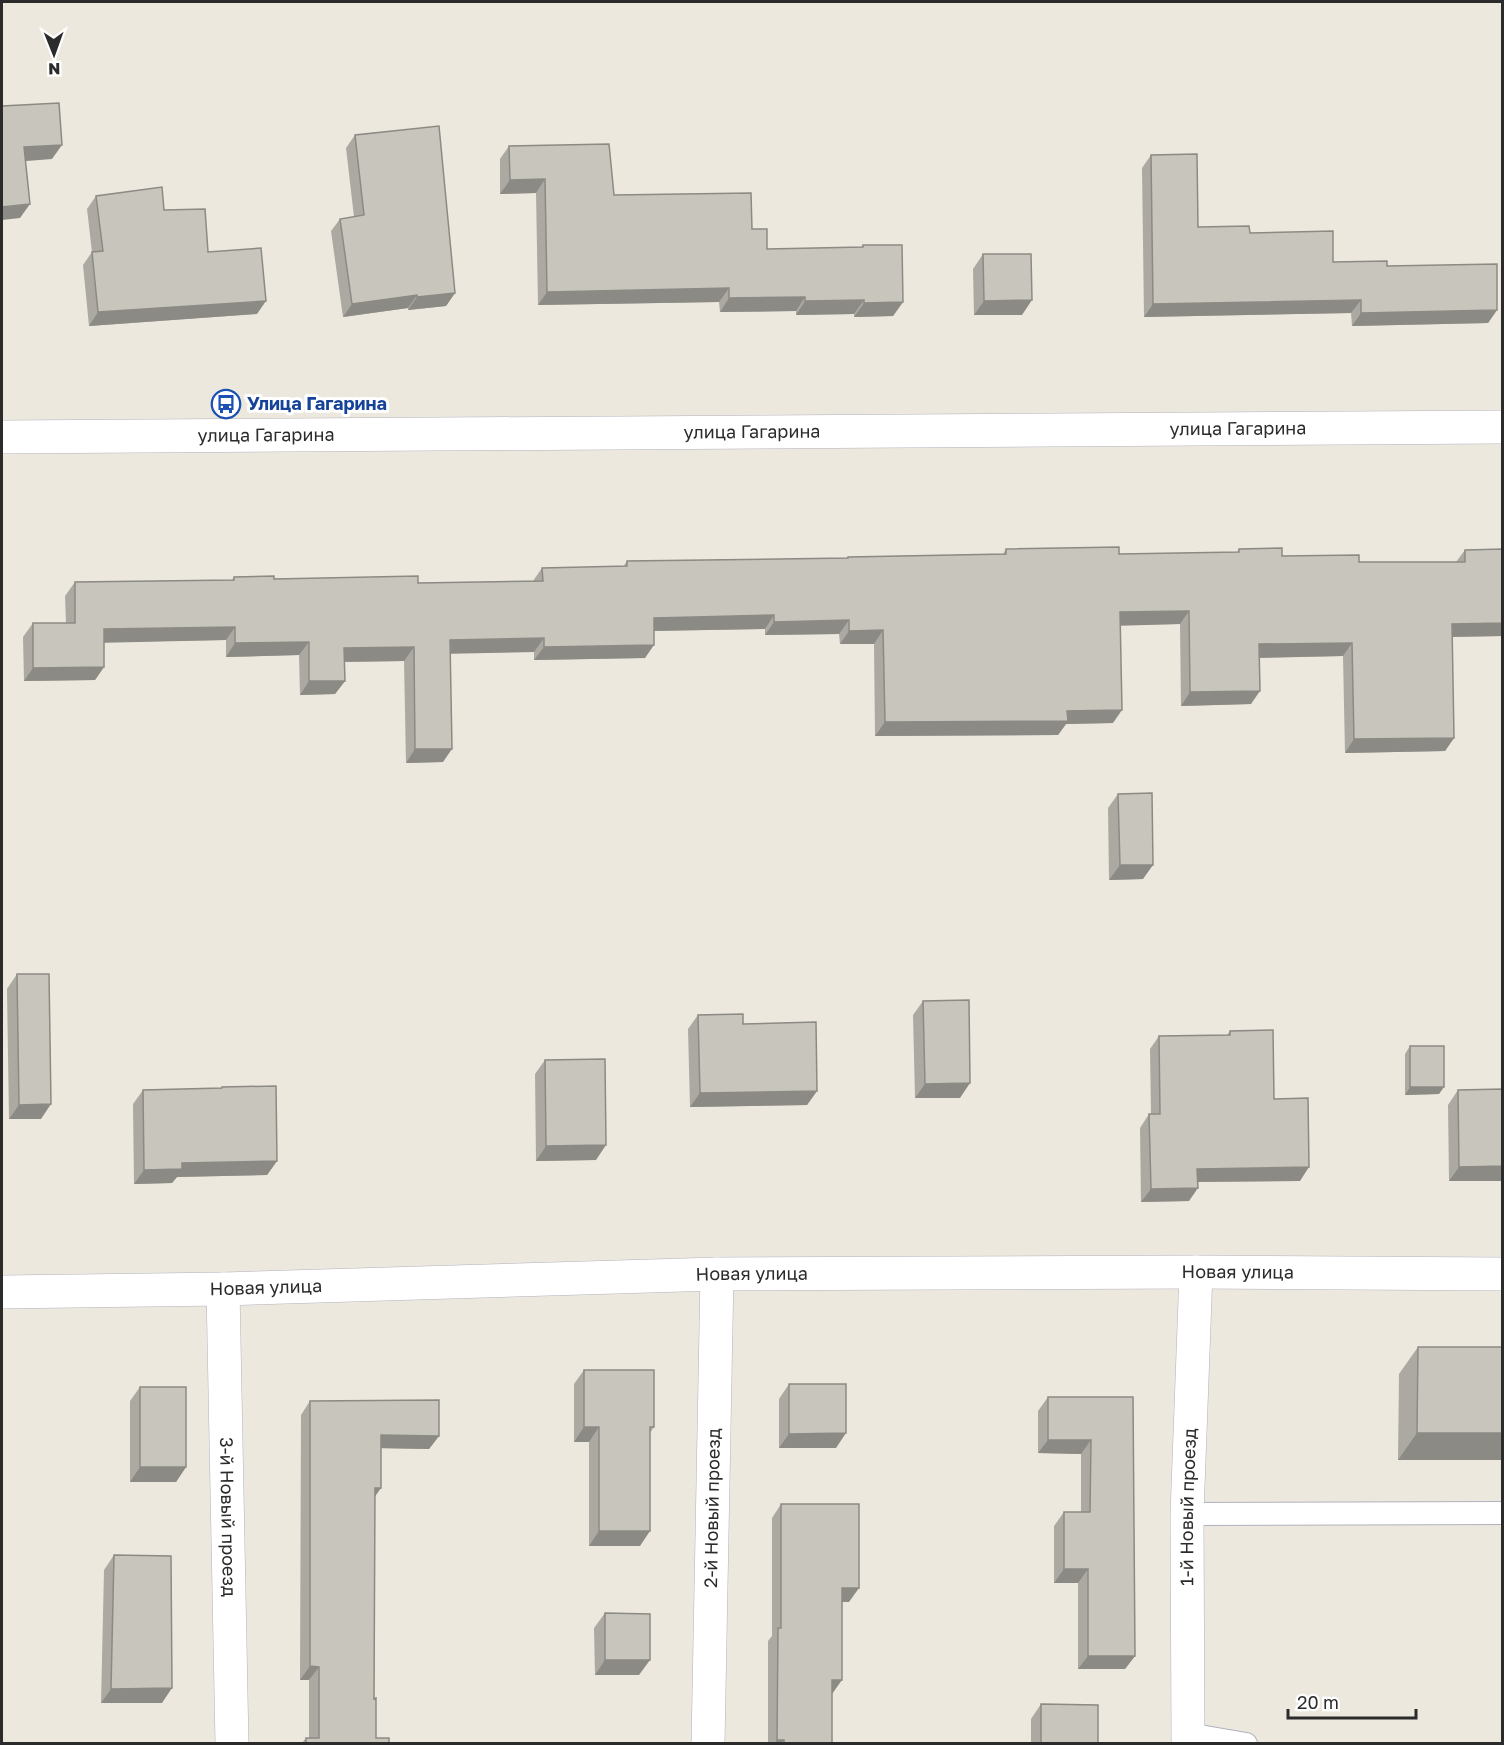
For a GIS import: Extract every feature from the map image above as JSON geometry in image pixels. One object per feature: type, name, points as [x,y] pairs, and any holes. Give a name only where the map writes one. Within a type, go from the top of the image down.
[{"type":"street","name":"улица Гагарина","points":[[2,437],[1503,428]]},
{"type":"street","name":"Новая улица","points":[[2,1292],[223,1289],[717,1274],[1196,1272],[1503,1274]]},
{"type":"street","name":"1-й Новый проезд","points":[[1188,1739],[1187,1514],[1196,1272]]},
{"type":"street","name":"2-й Новый проезд","points":[[708,1743],[717,1274]]},
{"type":"street","name":"3-й Новый проезд","points":[[223,1289],[232,1743]]},
{"type":"lane","points":[[1187,1514],[1503,1513]]},
{"type":"lane","points":[[1188,1739],[1246,1743]]},
{"type":"building","points":[[59,103],[62,145],[24,147],[30,204],[2,207],[2,106]]},
{"type":"building","points":[[439,126],[455,293],[417,297],[417,295],[352,304],[340,219],[364,215],[355,135]]},
{"type":"building","points":[[609,144],[614,195],[751,193],[752,229],[767,229],[767,249],[902,245],[903,302],[805,301],[805,297],[729,298],[729,288],[547,292],[545,179],[510,180],[509,146]]},
{"type":"building","points":[[1197,154],[1198,227],[1249,226],[1250,233],[1333,231],[1333,262],[1387,261],[1387,266],[1497,264],[1497,310],[1361,313],[1361,300],[1153,304],[1151,155]]},
{"type":"building","points":[[162,187],[164,210],[205,209],[208,252],[261,248],[266,301],[98,312],[92,252],[103,251],[96,196]]},
{"type":"building","points":[[983,254],[1031,254],[1032,300],[984,301]]},
{"type":"building","points":[[1119,547],[1119,554],[1239,552],[1239,549],[1282,548],[1282,556],[1359,555],[1359,562],[1465,562],[1465,550],[1503,549],[1503,623],[1452,624],[1454,738],[1354,739],[1352,643],[1259,644],[1260,691],[1190,692],[1189,611],[1120,612],[1122,710],[1067,711],[1068,721],[885,722],[883,630],[849,631],[849,620],[774,622],[774,615],[654,618],[654,645],[544,647],[544,638],[450,640],[452,749],[415,749],[414,647],[344,648],[345,681],[309,681],[309,642],[235,643],[235,627],[104,629],[104,667],[33,668],[33,623],[75,623],[75,582],[234,580],[234,577],[274,576],[274,579],[418,576],[418,583],[543,581],[542,568],[627,566],[627,561],[1006,554],[1006,549]]},
{"type":"building","points":[[1152,793],[1153,865],[1120,865],[1118,794]]},
{"type":"building","points":[[17,974],[49,974],[51,1104],[19,1105]]},
{"type":"building","points":[[969,1000],[970,1083],[925,1084],[923,1001]]},
{"type":"building","points":[[743,1014],[743,1024],[816,1022],[817,1091],[700,1093],[698,1015]]},
{"type":"building","points":[[1273,1030],[1274,1099],[1308,1098],[1309,1167],[1197,1169],[1198,1188],[1151,1189],[1149,1114],[1160,1114],[1159,1036],[1230,1035],[1230,1031]]},
{"type":"building","points":[[1410,1046],[1444,1046],[1444,1087],[1410,1087]]},
{"type":"building","points":[[605,1059],[606,1145],[546,1146],[545,1060]]},
{"type":"building","points":[[276,1086],[277,1161],[182,1163],[182,1169],[144,1170],[143,1090]]},
{"type":"building","points":[[1503,1089],[1503,1166],[1459,1167],[1458,1090]]},
{"type":"building","points":[[1418,1347],[1503,1347],[1503,1433],[1417,1433]]},
{"type":"building","points":[[584,1370],[654,1370],[654,1427],[650,1427],[650,1531],[599,1531],[599,1427],[584,1427]]},
{"type":"building","points":[[789,1384],[846,1384],[846,1433],[789,1434]]},
{"type":"building","points":[[140,1387],[186,1387],[186,1467],[140,1467]]},
{"type":"building","points":[[1048,1397],[1133,1397],[1135,1656],[1088,1656],[1088,1569],[1064,1569],[1064,1512],[1090,1512],[1091,1440],[1048,1440]]},
{"type":"building","points":[[439,1400],[439,1436],[381,1435],[381,1488],[375,1488],[374,1699],[376,1698],[376,1738],[389,1738],[389,1743],[306,1743],[306,1738],[319,1738],[319,1667],[310,1666],[310,1401]]},
{"type":"building","points":[[781,1504],[859,1504],[859,1588],[842,1588],[842,1680],[832,1680],[832,1743],[784,1743],[784,1740],[777,1740],[778,1628],[781,1628]]},
{"type":"building","points":[[114,1555],[171,1556],[172,1688],[111,1689]]},
{"type":"building","points":[[605,1613],[650,1614],[650,1660],[605,1660]]},
{"type":"building","points":[[1041,1704],[1098,1705],[1098,1743],[1041,1743]]},
{"type":"place","name":"Улица Гагарина","points":[[226,404]]}]
